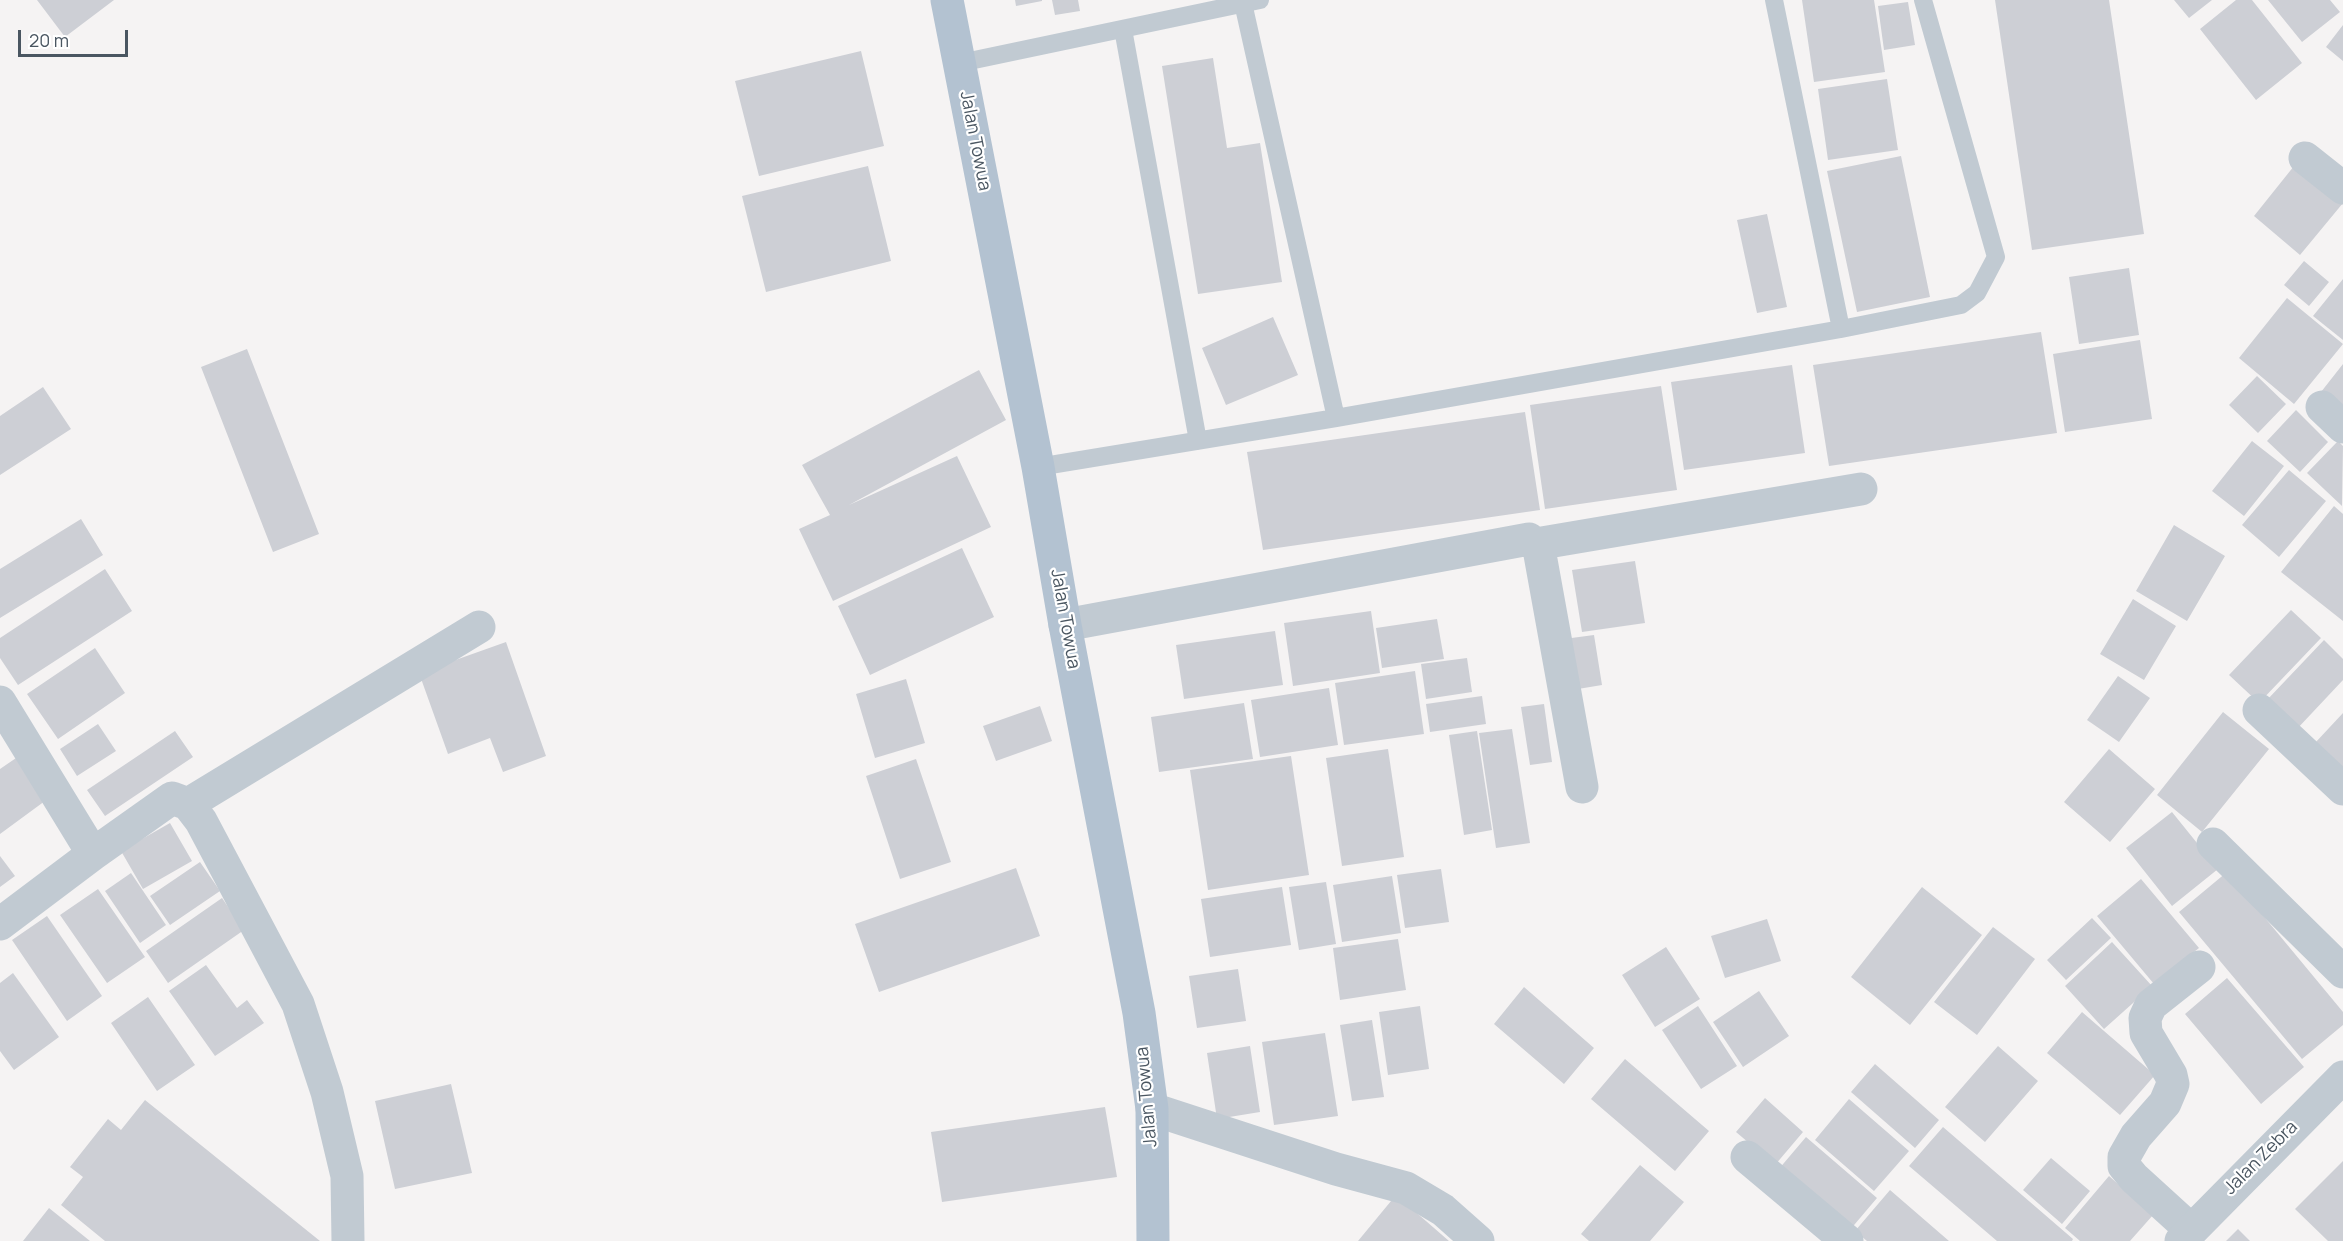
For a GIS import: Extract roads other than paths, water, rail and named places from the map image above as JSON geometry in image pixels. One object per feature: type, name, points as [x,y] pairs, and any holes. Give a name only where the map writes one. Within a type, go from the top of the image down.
[{"type":"main road","name":"Jalan Towua","points":[[947,0],[1038,467],[1065,625],[1139,1012],[1152,1109],[1153,1241]]},
{"type":"street","points":[[2305,158],[2343,188]]},
{"type":"street","points":[[1536,544],[1861,489]]},
{"type":"street","points":[[1065,625],[1529,539],[1536,544],[1582,787]]},
{"type":"street","points":[[188,804],[479,627]]},
{"type":"street","points":[[0,702],[93,854]]},
{"type":"street","points":[[2259,710],[2343,789]]},
{"type":"street","points":[[0,924],[172,798],[188,804],[201,821],[298,1004],[327,1092],[347,1176],[348,1241]]},
{"type":"street","points":[[2213,844],[2343,972]]},
{"type":"street","points":[[2185,1235],[2124,1166],[2124,1157],[2136,1136],[2165,1103],[2173,1084],[2171,1075],[2146,1033],[2145,1018],[2151,1005],[2199,967]]},
{"type":"street","name":"Jalan Zebra","points":[[2185,1235],[2343,1077]]},
{"type":"street","points":[[1152,1109],[1406,1188],[1443,1210],[1478,1241]]},
{"type":"street","points":[[1747,1157],[1847,1241]]},
{"type":"lane","points":[[1774,0],[1840,329]]},
{"type":"lane","points":[[1038,467],[1336,418],[1840,329],[1961,305],[1977,293],[1996,257],[1923,0]]},
{"type":"lane","points":[[960,63],[1252,2],[1336,418]]},
{"type":"lane","points":[[1123,29],[1198,441]]}]
